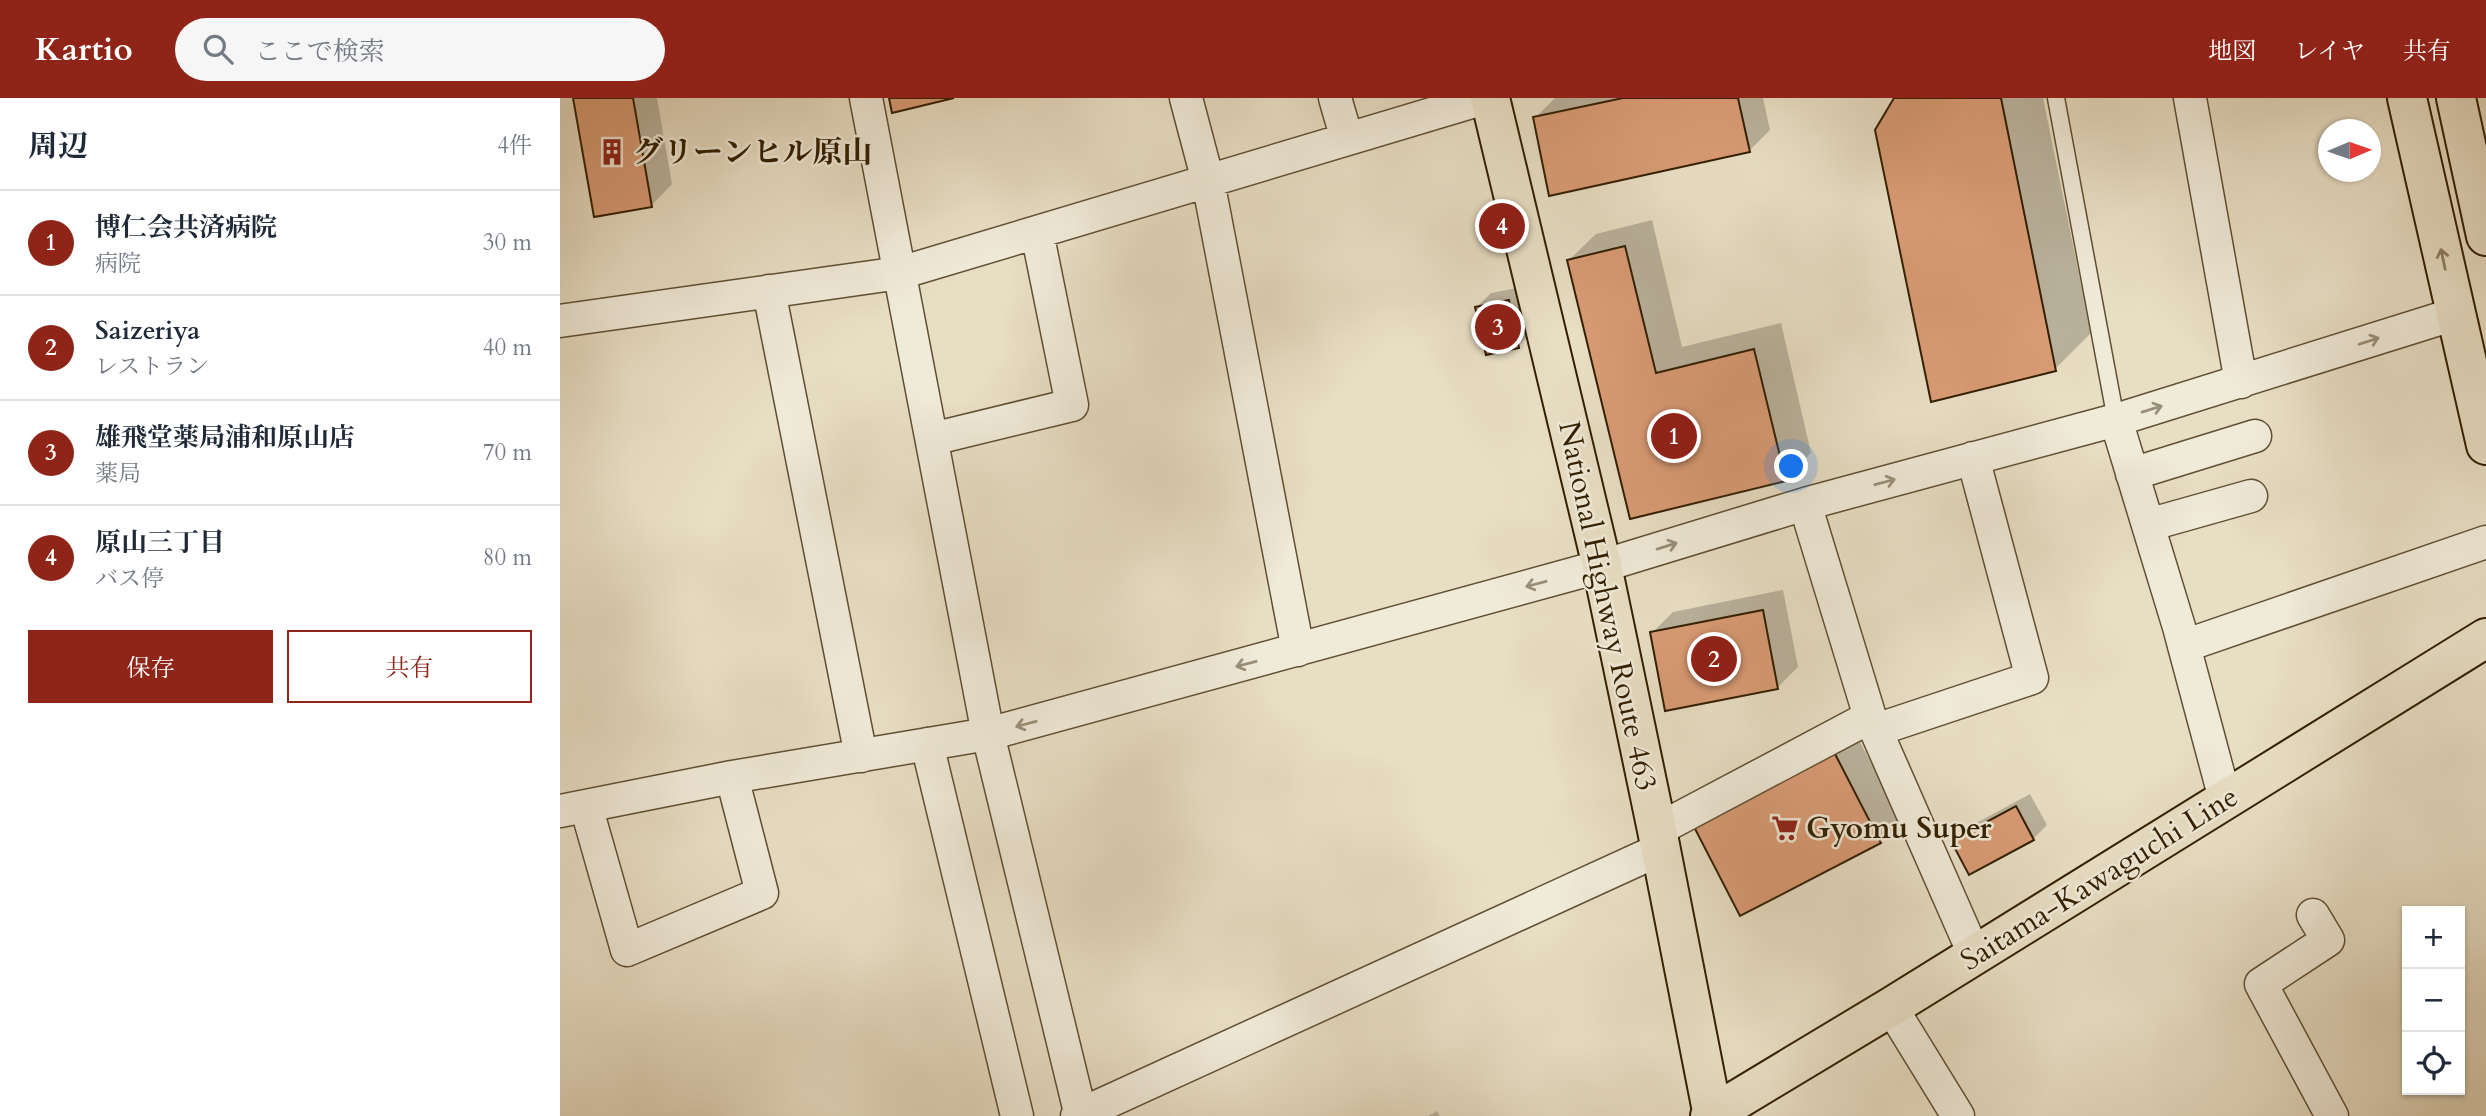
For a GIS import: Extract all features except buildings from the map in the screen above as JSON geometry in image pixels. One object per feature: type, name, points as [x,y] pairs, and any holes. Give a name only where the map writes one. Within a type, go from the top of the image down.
[{"type":"main road","name":"National Highway Route 463","points":[[1488,98],[1602,566],[1659,839],[1712,1116]]},
{"type":"main road","points":[[2407,98],[2486,445]]},
{"type":"main road","points":[[2456,98],[2486,236]]},
{"type":"main road","name":"Saitama-Kawaguchi Line","points":[[1712,1116],[2486,638]]},
{"type":"street","points":[[866,98],[988,734],[1080,1115],[1659,839],[1873,724],[2032,678],[1973,458]]},
{"type":"street","points":[[1186,98],[1208,181],[1298,650]]},
{"type":"street","points":[[1335,98],[1347,139]]},
{"type":"street","points":[[560,321],[900,273],[1488,98]]},
{"type":"street","points":[[2190,98],[2241,382]]},
{"type":"street","points":[[932,439],[1072,405],[1037,232]]},
{"type":"street","points":[[769,291],[861,756]]},
{"type":"street","points":[[732,777],[762,893],[627,950],[573,809],[732,777],[988,734],[1602,566],[1805,503],[2116,420],[2455,314]]},
{"type":"street","points":[[2116,420],[2184,646],[2225,799]]},
{"type":"street","points":[[2132,474],[2255,436]]},
{"type":"street","points":[[2148,526],[2251,496]]},
{"type":"street","points":[[1805,503],[1873,724],[1975,956]]},
{"type":"street","points":[[2184,646],[2486,542]]},
{"type":"street","points":[[927,744],[1017,1116]]},
{"type":"street","points":[[2313,915],[2328,940],[2261,984],[2332,1116]]},
{"type":"street","points":[[1891,1007],[1958,1116]]},
{"type":"lane","points":[[2056,98],[2116,420]]},
{"type":"place","name":"グリーンヒル原山","points":[[612,152]]},
{"type":"place","name":"原山三丁目","points":[[1502,226]]},
{"type":"place","name":"雄飛堂薬局浦和原山店","points":[[1498,327]]},
{"type":"place","name":"博仁会共済病院","points":[[1674,436]]},
{"type":"place","name":"Saizeriya","points":[[1714,659]]},
{"type":"place","name":"Gyomu Super","points":[[1785,828]]}]
